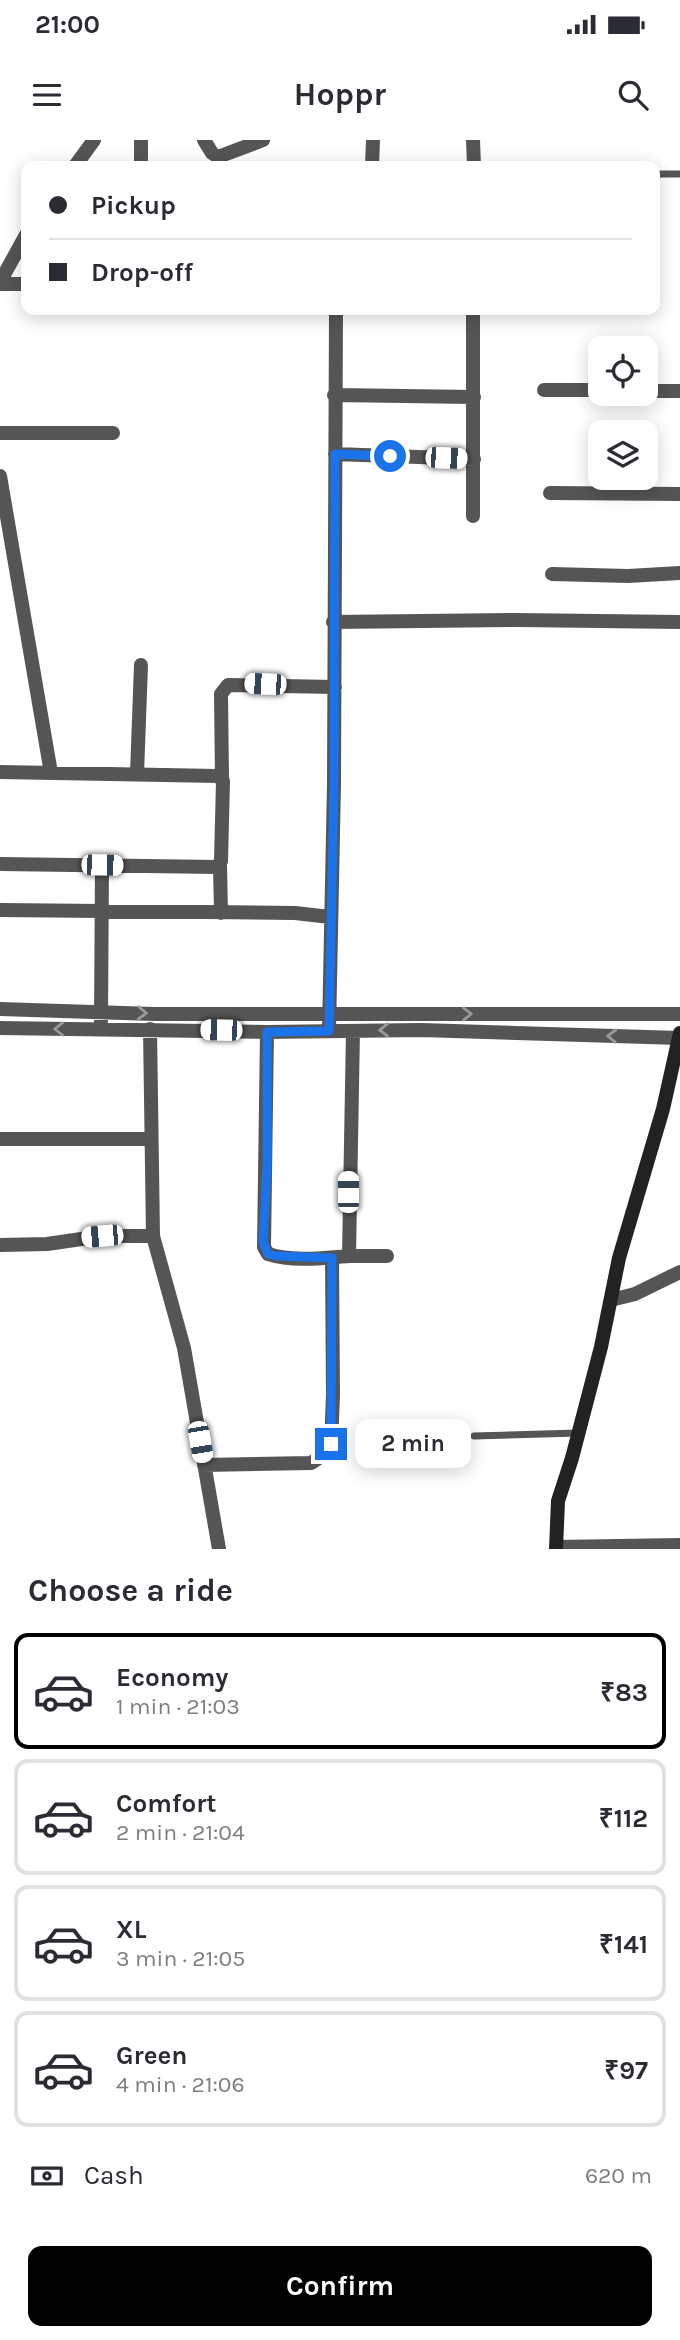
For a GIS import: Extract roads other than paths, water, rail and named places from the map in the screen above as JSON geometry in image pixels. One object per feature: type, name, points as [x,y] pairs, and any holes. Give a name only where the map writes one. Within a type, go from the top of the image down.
[{"type":"street","points":[[79,161],[94,140]]},
{"type":"street","points":[[141,140],[141,161]]},
{"type":"street","points":[[204,140],[218,157],[263,140]]},
{"type":"street","points":[[372,161],[373,140]]},
{"type":"street","points":[[473,140],[474,161]]},
{"type":"street","points":[[21,244],[0,283],[21,284]]},
{"type":"street","points":[[329,1031],[335,687],[333,622],[336,315]]},
{"type":"street","points":[[473,315],[473,516]]},
{"type":"street","points":[[544,390],[588,390]]},
{"type":"street","points":[[658,391],[680,391]]},
{"type":"street","points":[[334,395],[474,397]]},
{"type":"street","points":[[0,433],[113,433]]},
{"type":"street","points":[[335,454],[474,459]]},
{"type":"street","points":[[0,476],[51,773]]},
{"type":"street","points":[[550,493],[680,494]]},
{"type":"street","points":[[552,573],[628,576],[680,573]]},
{"type":"street","points":[[333,622],[680,622]]},
{"type":"street","points":[[137,774],[141,665]]},
{"type":"street","points":[[221,913],[222,694],[228,685],[335,687]]},
{"type":"street","points":[[0,772],[222,778]]},
{"type":"street","points":[[0,864],[220,866]]},
{"type":"street","points":[[101,1029],[102,865]]},
{"type":"street","points":[[0,910],[295,913],[330,917]]},
{"type":"street","points":[[0,1009],[329,1014],[680,1014]]},
{"type":"street","points":[[0,1028],[267,1032],[421,1030],[680,1036],[663,1109],[619,1258],[579,1433],[558,1501],[556,1548],[680,1545]]},
{"type":"street","points":[[150,1029],[153,1236],[184,1348],[219,1549]]},
{"type":"street","points":[[349,1256],[353,1031]]},
{"type":"street","points":[[267,1032],[264,1247],[268,1254],[276,1256],[387,1256]]},
{"type":"street","points":[[0,1139],[150,1139]]},
{"type":"street","points":[[0,1245],[47,1244],[102,1236],[153,1236]]},
{"type":"street","points":[[204,1465],[311,1463],[320,1460],[328,1452],[331,1444],[333,1395],[332,1258]]},
{"type":"street","points":[[611,1300],[635,1294],[680,1272]]},
{"type":"lane","points":[[660,174],[680,174]]},
{"type":"lane","points":[[474,1436],[579,1433]]}]
